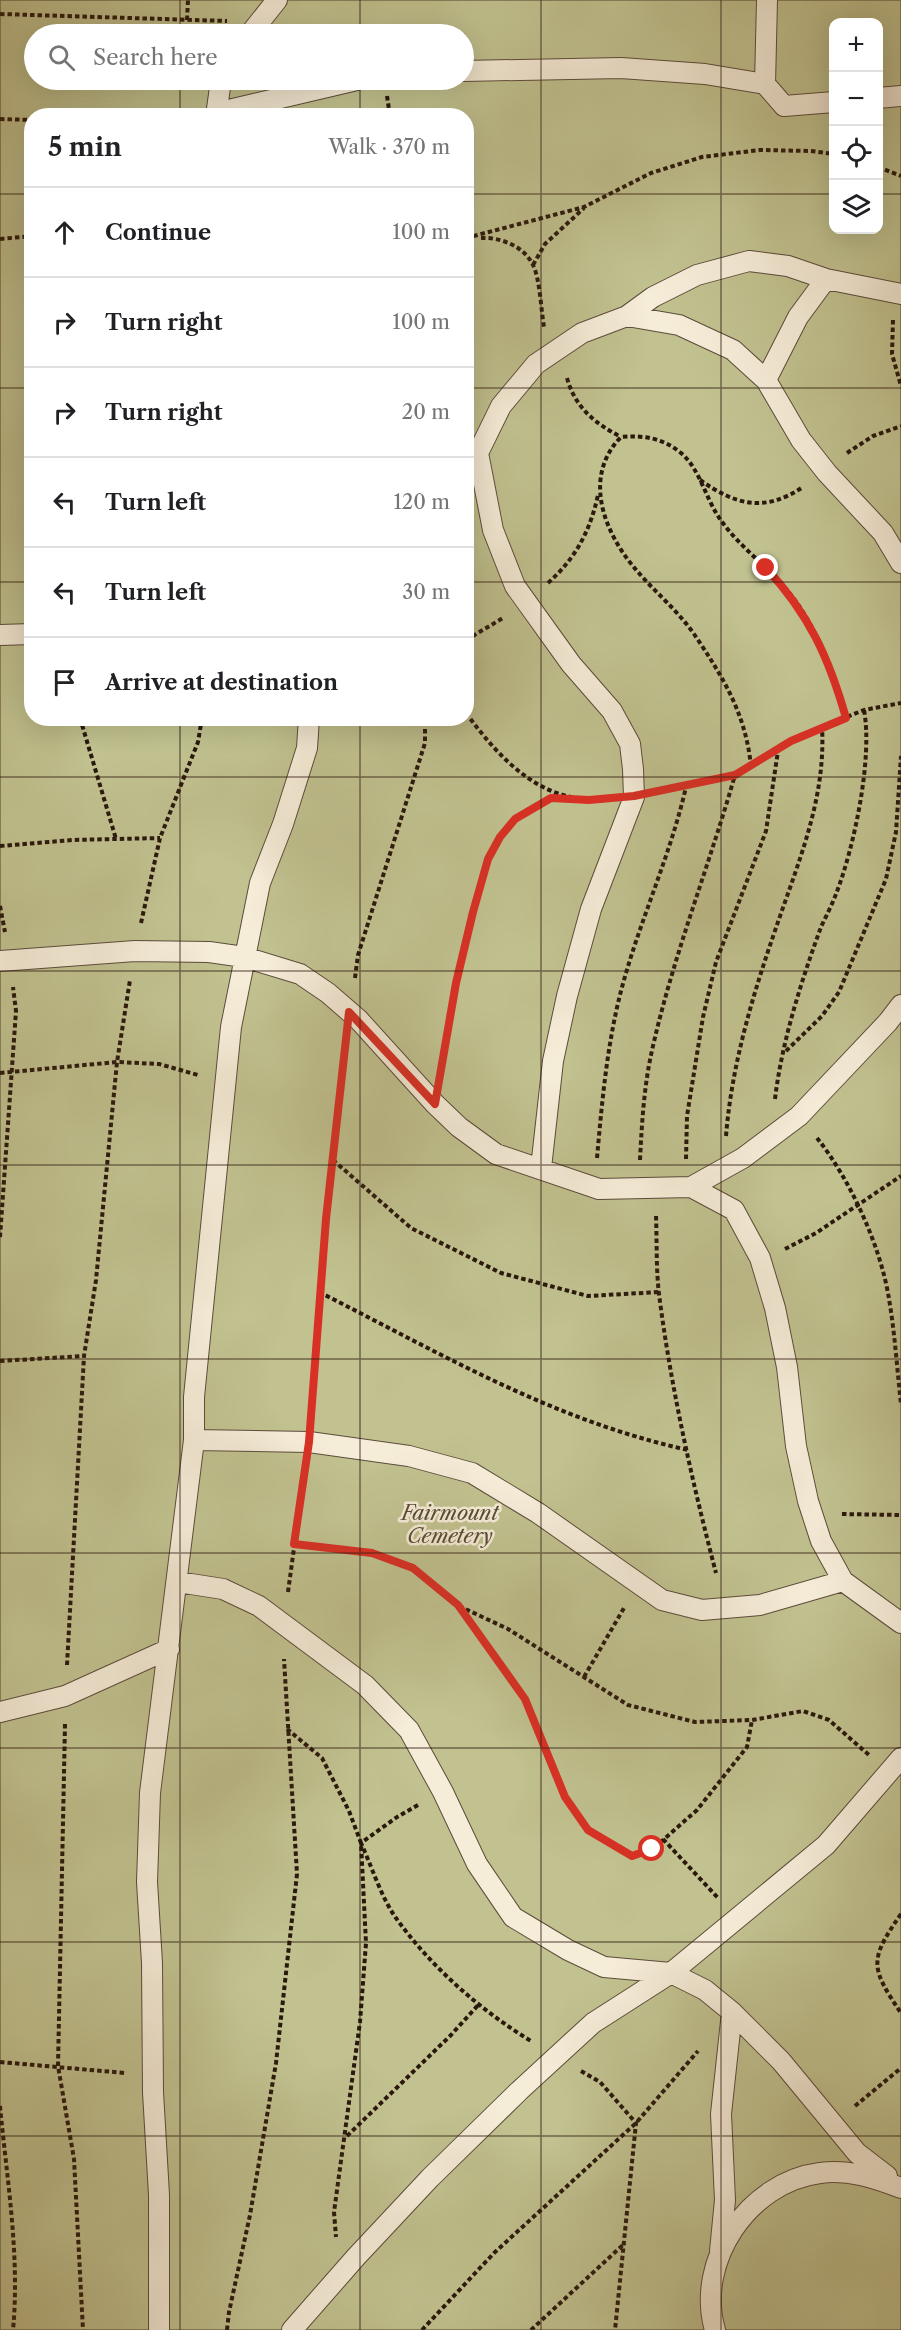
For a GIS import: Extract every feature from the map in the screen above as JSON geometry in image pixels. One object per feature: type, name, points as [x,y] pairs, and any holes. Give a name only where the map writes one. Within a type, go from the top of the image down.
[{"type":"lane","points":[[249,24],[277,0]]},
{"type":"lane","points":[[765,84],[767,0]]},
{"type":"lane","points":[[474,71],[621,68],[705,74],[765,84],[784,106],[829,102]]},
{"type":"lane","points":[[217,108],[220,90]]},
{"type":"lane","points":[[241,108],[316,90]]},
{"type":"lane","points":[[883,98],[901,96]]},
{"type":"lane","points":[[474,454],[501,406],[536,364],[582,333],[627,316],[653,297],[698,275],[749,261],[788,266],[826,279],[901,294]]},
{"type":"lane","points":[[766,380],[793,326],[826,279]]},
{"type":"lane","points":[[627,316],[679,325],[733,350],[766,380],[801,440],[827,473],[883,533],[901,563]]},
{"type":"lane","points":[[474,465],[493,530],[515,586],[571,664],[612,711],[630,744],[634,796],[591,909],[567,996],[552,1061],[541,1168]]},
{"type":"lane","points":[[0,635],[24,634]]},
{"type":"lane","points":[[159,2330],[159,2195],[153,2076],[152,1963],[147,1882],[149,1815],[194,1440],[194,1397],[231,1027],[260,883],[283,824],[307,748],[308,726]]},
{"type":"lane","points":[[5,961],[135,951],[209,952],[244,957],[300,974],[349,1012],[435,1104],[459,1127],[496,1154],[599,1189],[691,1187],[743,1158],[799,1116],[901,1005]]},
{"type":"lane","points":[[691,1187],[734,1210],[760,1258],[775,1308],[787,1367],[796,1446],[808,1501],[821,1541],[843,1581],[901,1623]]},
{"type":"lane","points":[[194,1440],[309,1442],[409,1456],[472,1473],[538,1513],[663,1600],[692,1608],[702,1610],[760,1605],[843,1581]]},
{"type":"lane","points":[[178,1582],[223,1589],[259,1606],[285,1623],[365,1685],[409,1730],[443,1791],[477,1864],[513,1917],[568,1950],[604,1966],[671,1973],[705,1990],[732,2012],[781,2061],[857,2153],[901,2187]]},
{"type":"lane","points":[[0,1712],[65,1696],[170,1649]]},
{"type":"lane","points":[[292,2330],[430,2178],[557,2056],[593,2023],[671,1973],[826,1845],[896,1765]]},
{"type":"lane","points":[[716,2330],[712,2319],[711,2284],[720,2251],[724,2200],[721,2114],[732,2012]]},
{"type":"lane","points":[[720,2251],[744,2214],[778,2186],[820,2173],[864,2174],[901,2187]]},
{"type":"path","points":[[186,21],[188,0]]},
{"type":"path","points":[[0,14],[186,21],[211,24]]},
{"type":"path","points":[[387,96],[389,108]]},
{"type":"path","points":[[0,119],[24,120]]},
{"type":"path","points":[[476,238],[584,207],[651,173],[702,157],[760,150],[829,153]]},
{"type":"path","points":[[883,168],[901,176]]},
{"type":"path","points":[[533,265],[545,244],[584,207]]},
{"type":"path","points":[[0,239],[24,237]]},
{"type":"path","points":[[476,238],[497,237],[517,248],[533,265],[545,331]]},
{"type":"path","points":[[894,315],[892,354],[901,386]]},
{"type":"path","points":[[566,371],[572,395],[583,411],[602,427],[621,437],[634,436],[662,441],[683,454],[718,516],[739,543],[788,591],[811,626],[822,646],[846,718]]},
{"type":"path","points":[[840,459],[873,436],[900,427]]},
{"type":"path","points":[[545,586],[578,550],[591,524],[605,457],[621,437]]},
{"type":"path","points":[[699,480],[734,500],[754,505],[774,502],[810,483]]},
{"type":"path","points":[[598,494],[614,536],[636,570],[692,631],[739,707],[749,747],[751,767]]},
{"type":"path","points":[[474,635],[511,613]]},
{"type":"path","points":[[435,1104],[456,983],[488,859],[500,837],[515,819],[551,798],[567,797],[589,800],[634,796],[735,775],[822,727],[864,710],[901,704]]},
{"type":"path","points":[[774,1108],[784,1052],[802,987],[822,927],[837,893],[851,841],[862,782],[868,730],[864,710]]},
{"type":"path","points":[[474,722],[517,773],[567,797]]},
{"type":"path","points":[[82,726],[117,839]]},
{"type":"path","points":[[83,2330],[74,2159],[58,2066],[65,1696],[84,1356],[96,1281],[117,1062],[135,951],[160,838],[198,742],[201,726]]},
{"type":"path","points":[[227,2330],[250,2215],[276,2063],[296,1884],[294,1805],[284,1675],[285,1623],[309,1442],[319,1292],[349,1012],[358,954],[425,743],[425,726]]},
{"type":"path","points":[[726,1144],[729,1107],[754,994],[809,834],[820,783],[822,727]]},
{"type":"path","points":[[686,1161],[687,1116],[703,1017],[716,962],[766,831],[778,750]]},
{"type":"path","points":[[784,1052],[822,1016],[838,992],[886,879],[896,832],[901,756]]},
{"type":"path","points":[[640,1163],[644,1095],[653,1046],[681,946],[735,775]]},
{"type":"path","points":[[596,1166],[603,1096],[621,993],[673,837],[686,787]]},
{"type":"path","points":[[0,846],[160,838]]},
{"type":"path","points":[[0,1237],[16,1011],[5,961]]},
{"type":"path","points":[[0,1073],[117,1062],[159,1064],[226,1082]]},
{"type":"path","points":[[799,1116],[834,1158],[858,1207],[881,1266],[889,1297],[901,1404]]},
{"type":"path","points":[[333,1160],[411,1227],[501,1273],[588,1296],[659,1292]]},
{"type":"path","points":[[784,1249],[858,1207],[901,1176]]},
{"type":"path","points":[[656,1215],[659,1292],[695,1491],[716,1573]]},
{"type":"path","points":[[319,1292],[493,1382],[556,1410],[688,1450]]},
{"type":"path","points":[[0,1361],[84,1356]]},
{"type":"path","points":[[831,1513],[901,1515]]},
{"type":"path","points":[[294,1544],[372,1553],[413,1568],[458,1605],[508,1629],[628,1705],[695,1722],[752,1720],[803,1711],[829,1720],[896,1765]]},
{"type":"path","points":[[458,1605],[525,1699],[565,1797],[588,1830],[632,1856],[652,1849],[697,1810],[747,1747],[752,1720]]},
{"type":"path","points":[[584,1677],[624,1608]]},
{"type":"path","points":[[287,1730],[322,1758],[349,1811],[361,1843],[395,1916],[439,1970],[510,2028],[600,2082],[636,2123],[615,2330]]},
{"type":"path","points":[[361,1843],[397,1817],[443,1791]]},
{"type":"path","points":[[663,1839],[737,1918]]},
{"type":"path","points":[[356,2257],[336,2237],[334,2212],[360,2022],[366,1943],[361,1843]]},
{"type":"path","points":[[901,1914],[882,1941],[876,1957],[884,1987],[901,2013]]},
{"type":"path","points":[[346,2136],[480,2003]]},
{"type":"path","points":[[422,2330],[494,2253],[636,2123],[702,2046]]},
{"type":"path","points":[[0,2062],[153,2076]]},
{"type":"path","points":[[834,2123],[901,2068]]},
{"type":"path","points":[[0,2106],[16,2302],[13,2330]]},
{"type":"path","points":[[531,2330],[625,2243]]},
{"type":"green space","name":"Fairmount Cemetery","points":[[0,0],[901,0],[901,2330],[0,2330]]},
{"type":"route","points":[[652,1849],[632,1856],[588,1830],[565,1797],[525,1699],[458,1605],[413,1568],[372,1553],[294,1544],[309,1442],[319,1292],[349,1012],[435,1104],[456,983],[473,912],[488,859],[500,837],[515,819],[533,806],[551,798],[567,797],[589,800],[634,796],[735,775],[791,741],[846,718],[822,646],[788,591],[766,568]]}]
